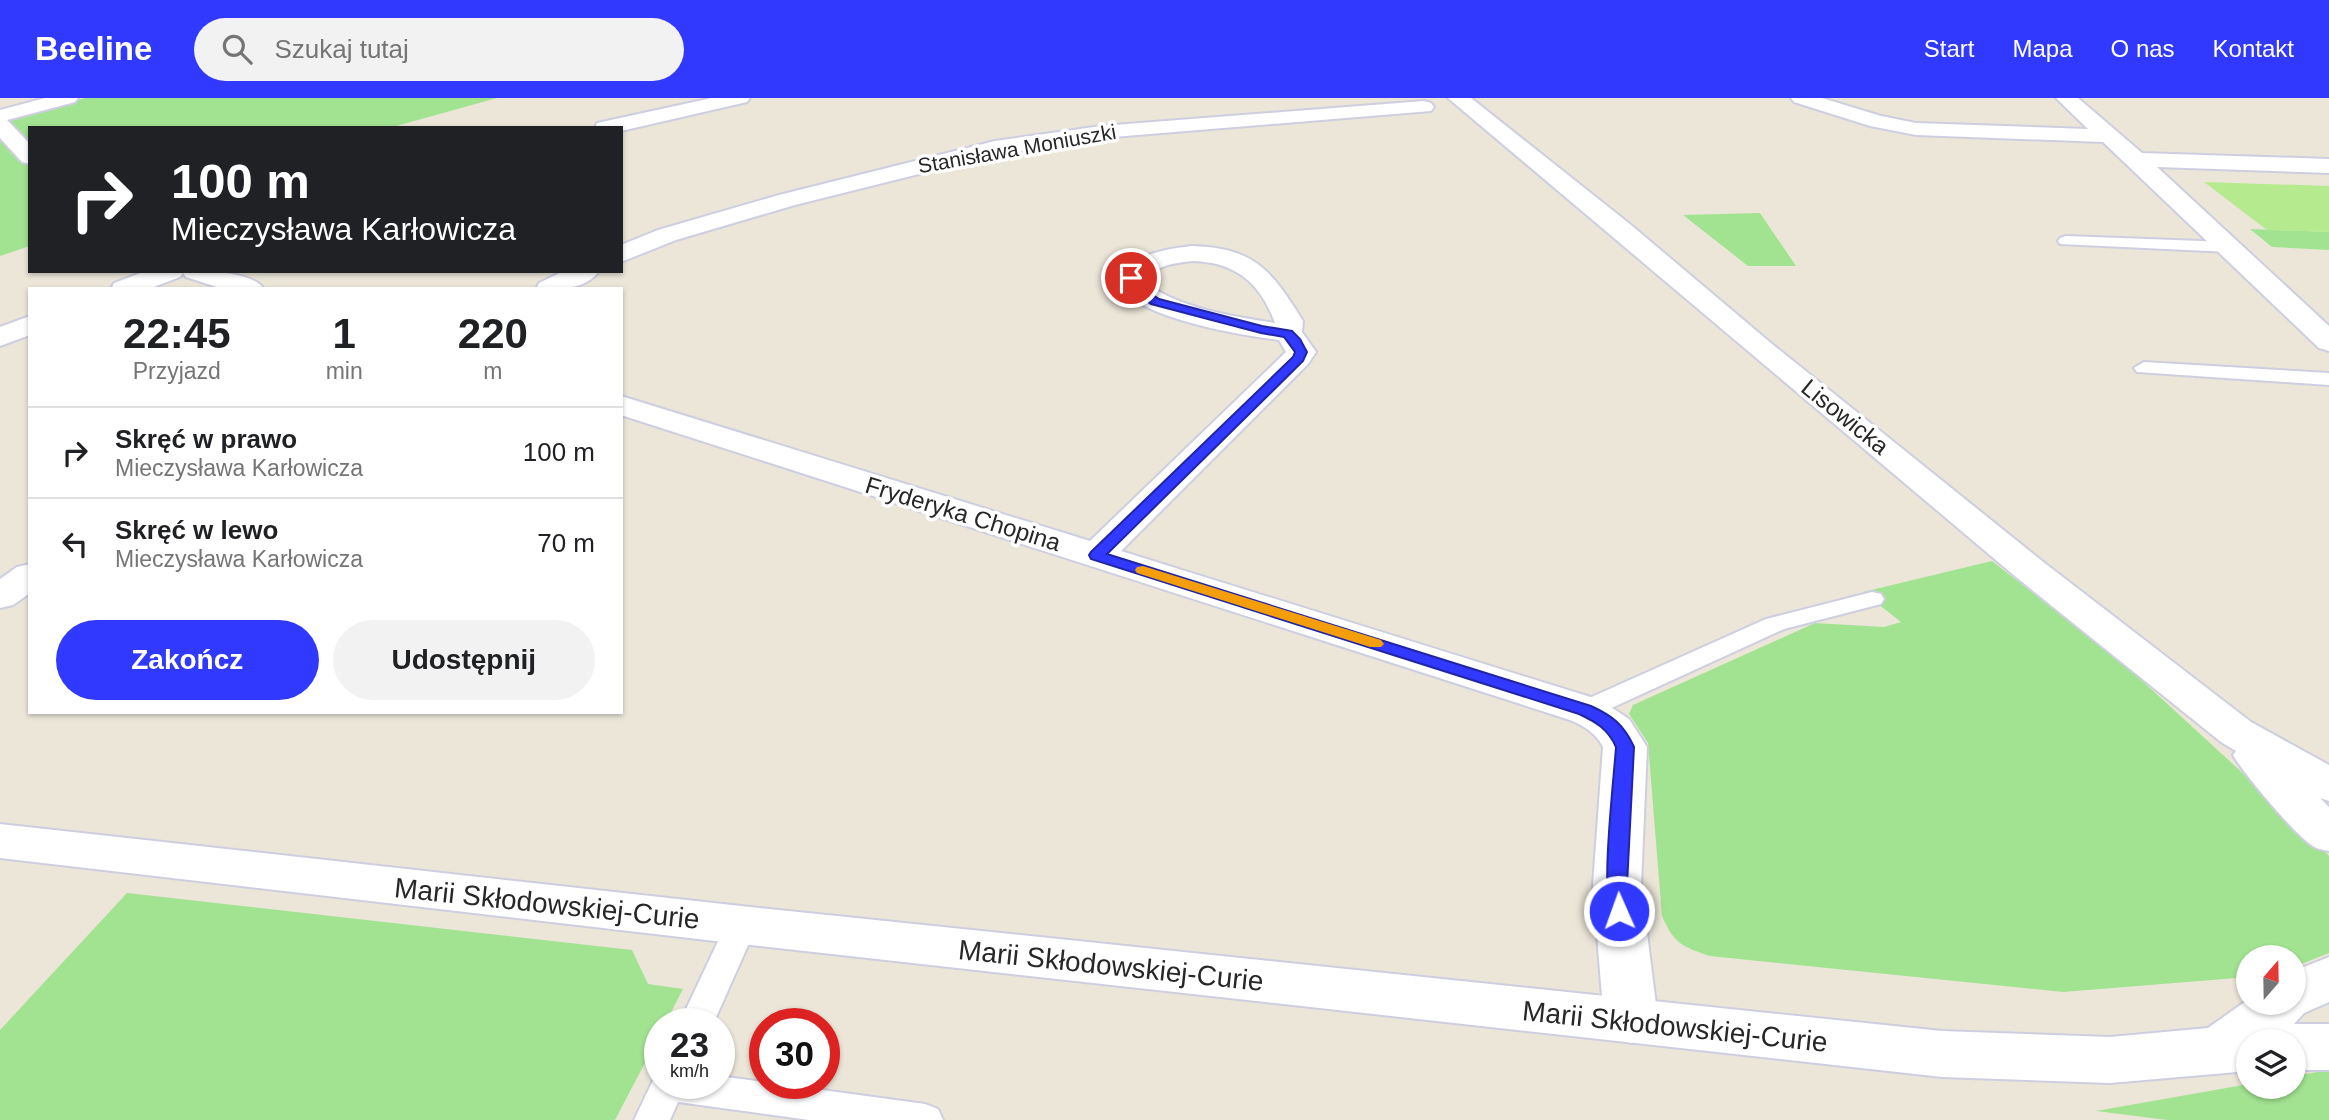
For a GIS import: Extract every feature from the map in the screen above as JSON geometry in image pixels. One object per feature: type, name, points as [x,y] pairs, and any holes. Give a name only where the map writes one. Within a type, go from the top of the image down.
[{"type":"street","points":[[0,116],[68,98]]},
{"type":"street","points":[[614,126],[740,98]]},
{"type":"street","name":"Lisowicka","points":[[1458,98],[1622,230],[1762,350],[2019,561],[2236,732],[2329,785]]},
{"type":"street","points":[[1801,98],[1877,122],[1916,129],[2109,136]]},
{"type":"street","points":[[2066,98],[2324,333]]},
{"type":"street","name":"Stanisława Moniuszki","points":[[623,253],[667,235],[775,203],[995,148],[1112,131],[1424,107]]},
{"type":"street","points":[[0,125],[28,154]]},
{"type":"street","points":[[2136,160],[2329,166]]},
{"type":"street","points":[[1096,555],[1298,358],[1299,346],[1288,334],[1261,330],[1155,302],[1132,286],[1131,278],[1145,265],[1172,255],[1208,254],[1242,263],[1255,271],[1289,321],[1288,334]]},
{"type":"street","points":[[129,287],[166,273]]},
{"type":"street","points":[[201,273],[245,287]]},
{"type":"street","points":[[553,287],[582,273]]},
{"type":"street","points":[[0,337],[28,325]]},
{"type":"street","name":"Fryderyka Chopina","points":[[623,406],[1585,710],[1604,719],[1618,731],[1625,747],[1617,885],[1631,1021]]},
{"type":"street","points":[[0,597],[28,576]]},
{"type":"street","name":"Lisowicka","points":[[2236,732],[2300,806],[2329,834]]},
{"type":"street","name":"Marii Skłodowskiej-Curie","points":[[0,841],[741,925],[1942,1054],[2110,1060],[2236,1048]]},
{"type":"street","points":[[2306,989],[2329,978]]},
{"type":"street","name":"Marii Skłodowskiej-Curie","points":[[2256,1029],[2270,1015]]},
{"type":"street","points":[[2306,1047],[2329,1047]]},
{"type":"lane","points":[[2066,241],[2228,247]]},
{"type":"lane","points":[[2144,369],[2329,379]]},
{"type":"lane","points":[[1585,710],[1765,628],[1872,599]]},
{"type":"lane","points":[[703,1008],[741,925]]},
{"type":"lane","points":[[735,1093],[925,1120]]},
{"type":"lane","points":[[652,1120],[662,1099]]},
{"type":"green space","points":[[85,98],[497,98],[396,126],[28,126],[28,247],[0,256],[0,120]]},
{"type":"green space","points":[[2204,182],[2329,186],[2329,232],[2267,230]]},
{"type":"green space","points":[[1760,213],[1796,266],[1748,266],[1683,215]]},
{"type":"green space","points":[[2250,229],[2329,232],[2329,250],[2272,247]]},
{"type":"green space","points":[[1992,561],[2125,665],[2309,834],[2329,856],[2329,953],[2306,962],[2306,945],[2236,945],[2236,978],[2063,992],[1710,956],[1680,943],[1662,916],[1648,743],[1629,714],[1633,705],[1815,623],[1884,627],[1901,622],[1863,592]]},
{"type":"green space","points":[[127,893],[632,950],[648,984],[683,989],[673,1008],[644,1008],[644,1065],[615,1120],[0,1120],[0,1030]]},
{"type":"green space","points":[[2329,1070],[2329,1120],[2167,1120],[2096,1111],[2236,1086],[2236,1099],[2306,1099],[2306,1074]]},
{"type":"slow traffic","points":[[1143,570],[1375,644]]},
{"type":"route","points":[[1131,278],[1132,286],[1155,302],[1261,330],[1288,334],[1301,352],[1298,358],[1096,555],[1585,710],[1604,719],[1618,731],[1625,747],[1617,885],[1619,911]]}]
